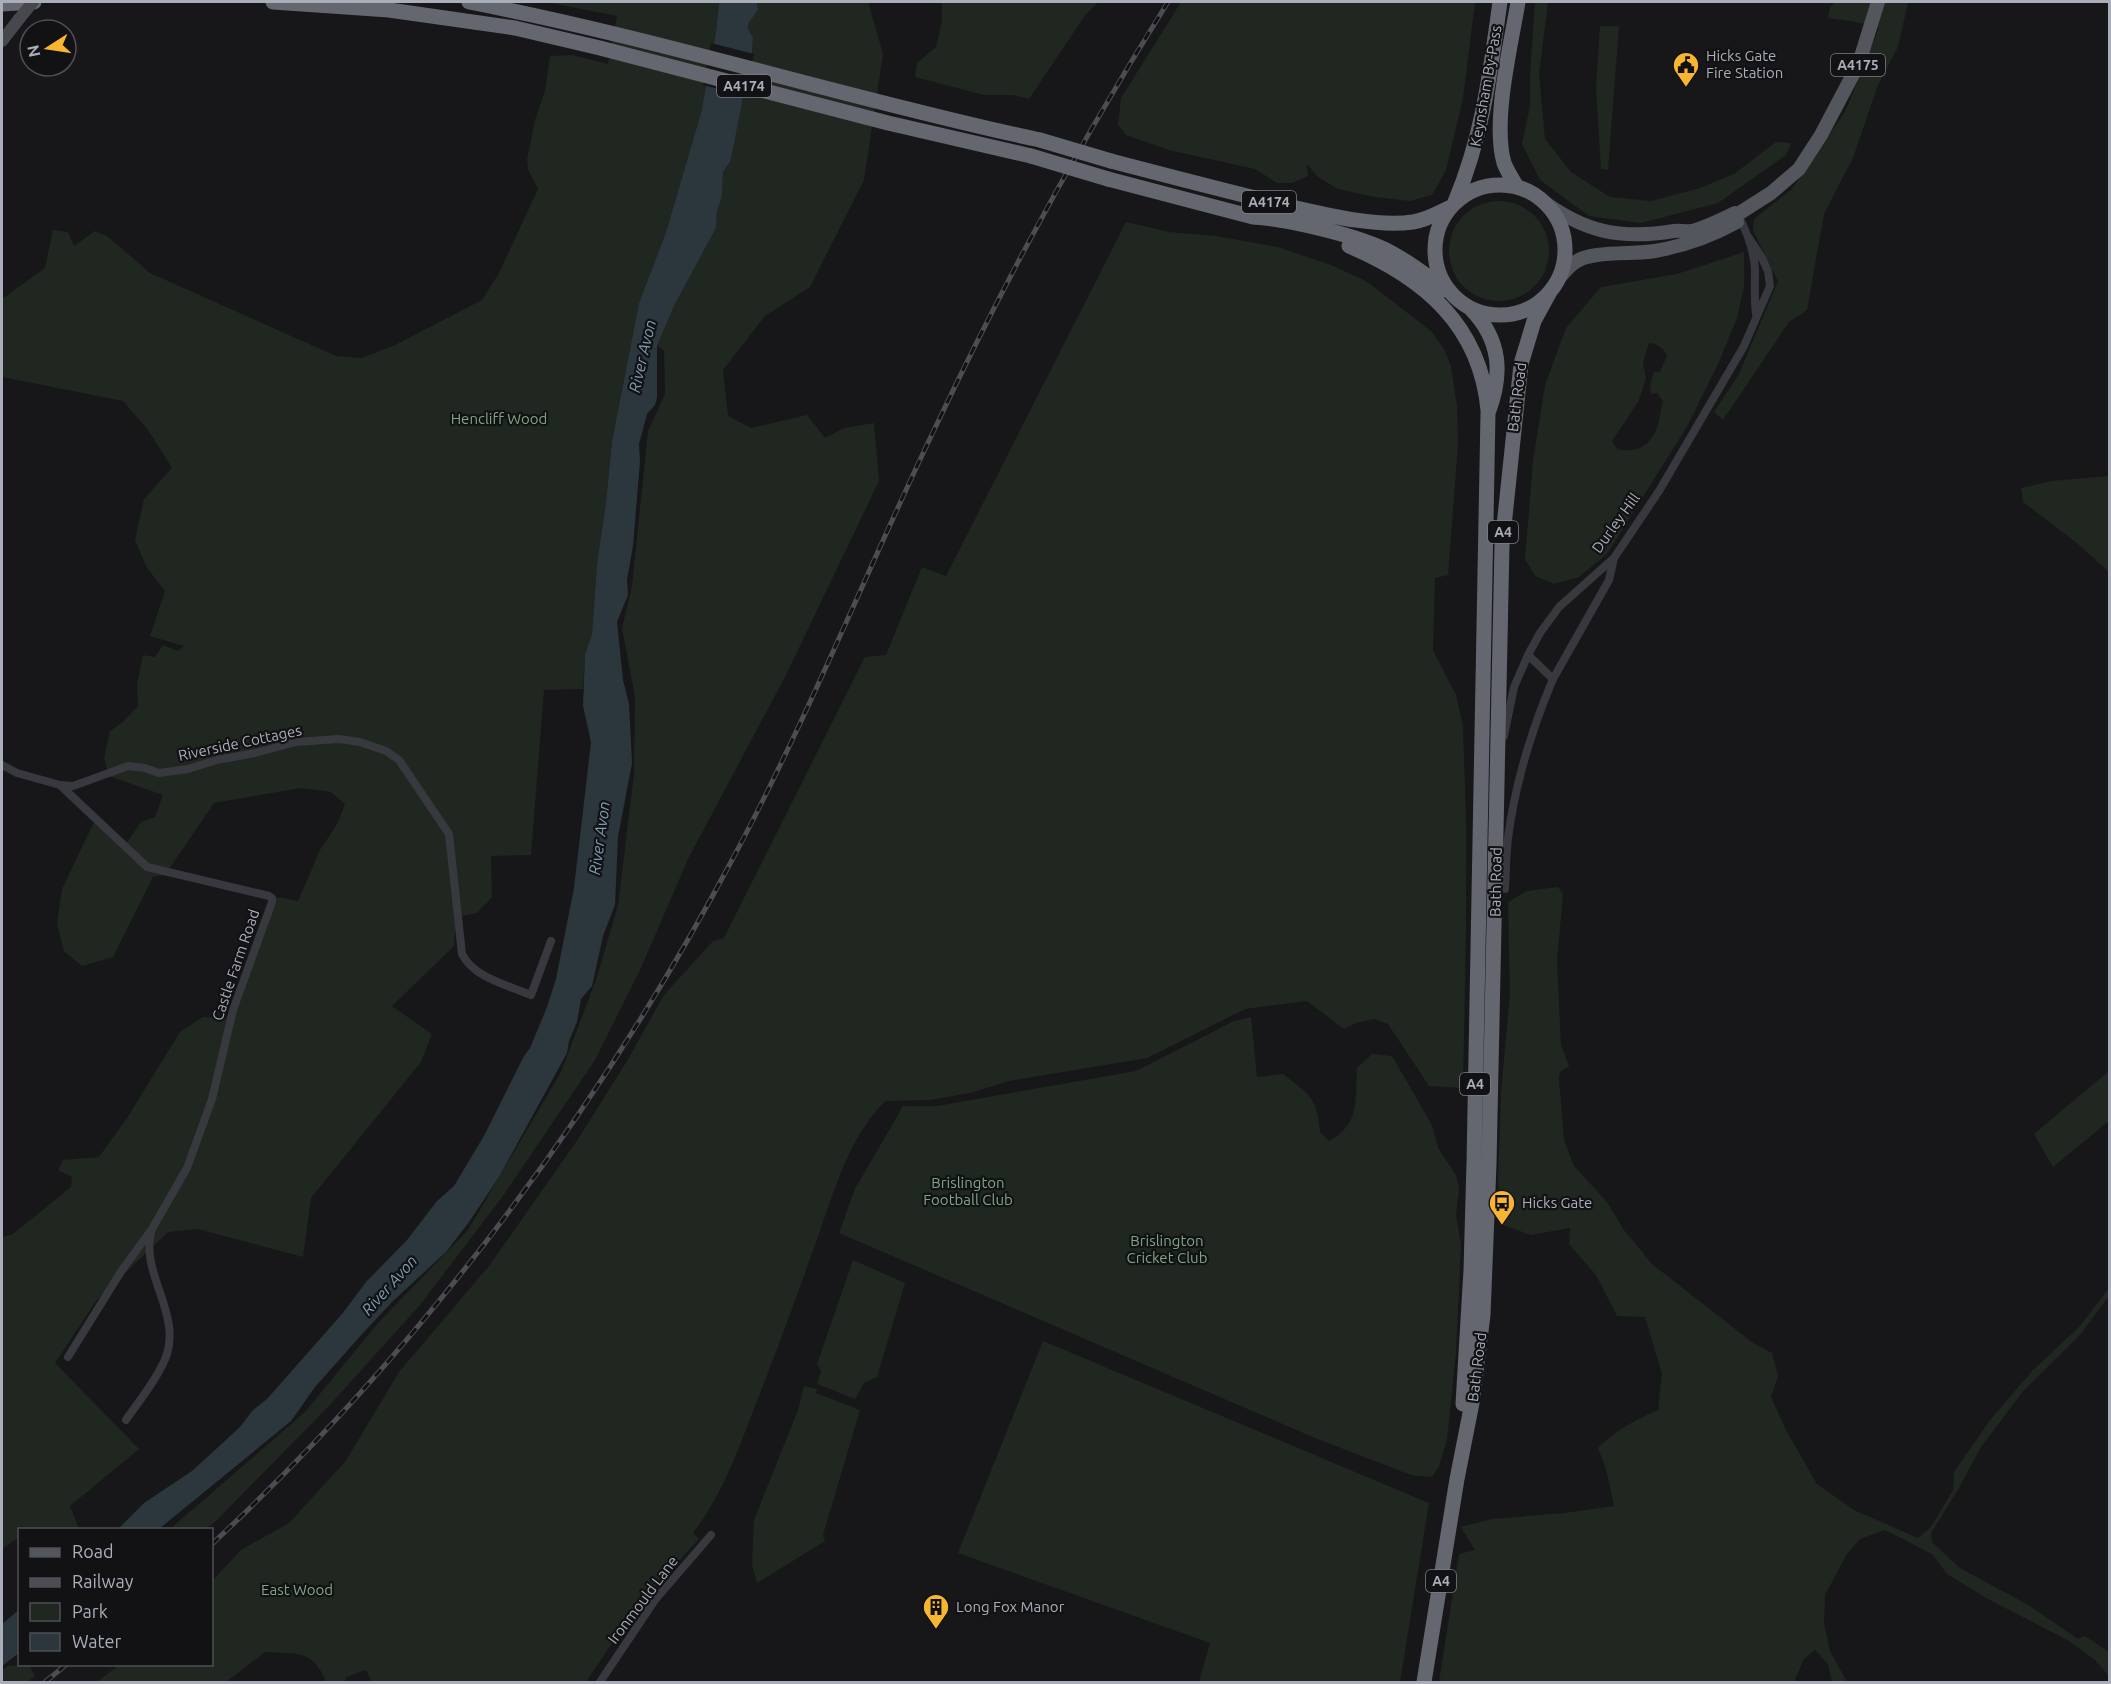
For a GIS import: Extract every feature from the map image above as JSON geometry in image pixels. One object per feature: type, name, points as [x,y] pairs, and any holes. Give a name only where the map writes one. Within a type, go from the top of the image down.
[{"type":"highway","points":[[2,4],[33,2]]},
{"type":"highway","name":"A4174","points":[[273,2],[389,10],[455,18],[515,28],[600,48],[888,123],[1031,156],[1253,217],[1335,233],[1390,252],[1451,294]]},
{"type":"highway","name":"A4174","points":[[469,2],[605,32],[951,121],[1040,140],[1110,161],[1319,214],[1396,224],[1427,219],[1453,204]]},
{"type":"highway","name":"Keynsham By-Pass","points":[[1453,204],[1473,157],[1485,107],[1500,2]]},
{"type":"highway","name":"Keynsham By-Pass","points":[[1517,187],[1505,165],[1500,131],[1518,2]]},
{"type":"highway","points":[[1508,185],[1540,199],[1554,214],[1563,234],[1564,256],[1554,285],[1533,306],[1513,314],[1494,315],[1472,309],[1451,294],[1438,268],[1436,244],[1453,204],[1474,190],[1487,186],[1508,185]]},
{"type":"highway","points":[[1266,218],[1358,250],[1384,263],[1423,289],[1455,320],[1467,338],[1481,369],[1488,413]]},
{"type":"highway","name":"Bath Road","points":[[1482,1164],[1498,781],[1502,545],[1516,394],[1521,364],[1529,333],[1554,285]]},
{"type":"highway","name":"Bath Road","points":[[1424,1683],[1457,1479],[1473,1403],[1484,1315],[1482,1164],[1488,413],[1495,394],[1496,350],[1486,326],[1472,309]]},
{"type":"main road","name":"A4175","points":[[1540,199],[1557,212],[1586,226],[1608,233],[1633,236],[1691,231],[1735,213],[1738,214],[1762,200],[1799,169],[1828,124],[1859,63],[1878,2]]},
{"type":"main road","name":"A4175","points":[[1554,285],[1575,262],[1583,258],[1594,255],[1645,253],[1684,244],[1731,225],[1738,221],[1738,214]]},
{"type":"street","points":[[2,41],[33,2]]},
{"type":"street","name":"Durley Hill","points":[[1498,781],[1514,687],[1528,655],[1559,607],[1614,558],[1659,491],[1744,346],[1756,314],[1766,298],[1770,286],[1768,271],[1738,214]]},
{"type":"street","name":"Durley Hill","points":[[1749,238],[1753,254],[1756,314]]},
{"type":"street","points":[[1505,889],[1508,839],[1515,800],[1542,706],[1553,679],[1609,580],[1614,558]]},
{"type":"street","points":[[1528,655],[1553,679]]},
{"type":"street","name":"Riverside Cottages","points":[[60,785],[73,786],[128,766],[159,773],[188,770],[217,760],[296,742],[339,739],[360,742],[386,751],[399,760],[449,834],[462,954],[466,962],[480,973],[531,995],[551,941]]},
{"type":"street","name":"Castle Farm Road","points":[[2,765],[17,773],[60,785],[147,867],[272,898],[232,1010],[212,1099],[187,1168],[152,1229],[122,1270],[68,1357]]},
{"type":"street","name":"Castle Farm Road","points":[[126,1420],[167,1354],[170,1335],[168,1318],[151,1264],[149,1242],[152,1229]]},
{"type":"street","name":"Ironmould Lane","points":[[600,1683],[655,1600],[711,1535]]},
{"type":"green space","name":"Hencliff Wood","points":[[546,2],[719,2],[716,32],[701,113],[666,232],[639,303],[612,441],[597,564],[592,634],[585,654],[583,689],[544,690],[531,855],[491,856],[492,897],[477,913],[456,917],[454,946],[392,1006],[432,1034],[421,1062],[311,1198],[303,1257],[198,1229],[168,1232],[96,1301],[55,1363],[139,1449],[70,1506],[79,1528],[18,1528],[18,1538],[2,1549],[2,1237],[13,1234],[71,1187],[72,1177],[58,1170],[63,1160],[99,1157],[127,1118],[180,1032],[203,1017],[233,1018],[277,897],[298,901],[320,850],[337,824],[345,804],[331,792],[301,788],[214,803],[165,875],[153,877],[113,957],[82,966],[64,951],[57,924],[62,889],[94,822],[123,848],[141,822],[155,817],[163,795],[109,776],[104,758],[110,731],[123,722],[138,706],[137,684],[143,655],[155,657],[163,645],[178,651],[184,646],[150,636],[165,591],[147,568],[135,540],[144,499],[172,468],[148,430],[123,401],[2,377],[2,299],[45,268],[53,230],[68,232],[74,246],[95,231],[107,236],[150,273],[336,356],[362,358],[395,345],[482,300],[499,273],[538,189],[528,169],[527,160],[535,120],[545,91],[550,56],[572,55],[608,64],[617,16]]},
{"type":"green space","points":[[757,2],[868,2],[883,54],[864,180],[810,287],[765,316],[723,370],[728,416],[751,428],[807,415],[825,438],[844,428],[874,423],[879,481],[786,675],[689,857],[640,970],[595,1060],[503,1196],[420,1305],[328,1407],[207,1528],[171,1528],[305,1412],[378,1323],[468,1230],[561,1072],[597,977],[618,905],[634,774],[635,697],[622,628],[632,586],[648,431],[665,394],[664,350],[657,346],[674,306],[716,228],[717,212],[722,196],[723,172],[732,154],[752,52],[753,38],[748,24],[758,10]]},
{"type":"green space","points":[[942,2],[1098,2],[1084,17],[1029,99],[1013,95],[984,95],[915,77],[917,63],[936,47],[942,21]]},
{"type":"green space","points":[[1181,2],[1475,2],[1463,98],[1446,170],[1432,195],[1410,201],[1375,197],[1338,189],[1318,177],[1307,164],[1308,176],[1292,183],[1277,183],[1255,169],[1169,150],[1126,135],[1118,125],[1121,98]]},
{"type":"green space","points":[[1535,2],[1548,2],[1539,74],[1545,139],[1571,172],[1610,197],[1651,201],[1700,188],[1734,174],[1776,142],[1791,143],[1786,155],[1718,203],[1641,223],[1589,216],[1540,180],[1522,144],[1530,106]]},
{"type":"green space","points":[[1835,2],[1908,2],[1898,47],[1878,85],[1853,158],[1824,214],[1807,310],[1789,322],[1723,420],[1714,412],[1739,374],[1778,281],[1753,231],[1754,219],[1791,190],[1845,112],[1879,28],[1828,18],[1830,7]]},
{"type":"green space","points":[[1600,26],[1619,26],[1608,170],[1601,169],[1596,89]]},
{"type":"green space","points":[[1489,201],[1509,201],[1535,215],[1546,232],[1549,251],[1546,270],[1535,287],[1509,301],[1489,301],[1471,293],[1457,279],[1449,261],[1449,241],[1457,223],[1471,209]]},
{"type":"green space","name":"East Wood","points":[[1126,222],[1169,232],[1216,236],[1278,247],[1331,265],[1366,281],[1431,331],[1444,349],[1451,366],[1457,406],[1458,444],[1448,575],[1435,578],[1433,650],[1456,695],[1463,726],[1466,933],[1463,1088],[1429,1086],[1388,1024],[1374,1019],[1356,1023],[1344,1029],[1307,1001],[1245,1009],[1147,1058],[1009,1081],[970,1093],[930,1100],[885,1101],[862,1130],[845,1162],[736,1456],[713,1503],[693,1533],[699,1539],[635,1609],[586,1682],[372,1682],[366,1670],[346,1677],[345,1682],[326,1682],[321,1671],[303,1655],[265,1652],[226,1682],[97,1682],[118,1666],[213,1666],[213,1580],[241,1550],[289,1523],[345,1462],[399,1372],[489,1266],[578,1139],[627,1061],[664,995],[713,941],[724,938],[865,657],[886,655],[922,567],[946,576]]},
{"type":"green space","points":[[1744,252],[1744,287],[1737,318],[1719,362],[1688,425],[1607,554],[1579,577],[1554,584],[1535,576],[1525,559],[1533,461],[1545,385],[1566,328],[1601,287],[1677,274]],"holes":[[[1649,343],[1660,347],[1667,356],[1660,372],[1654,372],[1650,384],[1651,394],[1657,393],[1663,401],[1657,427],[1645,445],[1630,450],[1617,449],[1612,441],[1638,402],[1646,379],[1643,362]]]},
{"type":"green space","points":[[2110,476],[2109,572],[2078,544],[2023,502],[2021,488],[2051,481]]},
{"type":"green space","points":[[1558,887],[1563,894],[1557,961],[1561,1045],[1569,1066],[1560,1072],[1559,1079],[1564,1140],[1574,1166],[1607,1202],[1624,1230],[1652,1264],[1753,1343],[1772,1353],[1778,1376],[1771,1397],[1787,1432],[1817,1484],[1854,1510],[1918,1538],[1931,1527],[1953,1490],[1954,1472],[1990,1420],[2032,1371],[2080,1326],[2109,1288],[2109,1298],[2080,1335],[2024,1390],[1981,1447],[1931,1533],[1932,1542],[1960,1568],[2030,1606],[2078,1639],[2085,1636],[2109,1652],[2109,1676],[2095,1660],[2069,1641],[1988,1599],[1947,1574],[1932,1554],[1885,1530],[1860,1539],[1847,1554],[1825,1595],[1824,1623],[1830,1651],[1847,1682],[1832,1682],[1828,1664],[1815,1650],[1804,1659],[1794,1682],[1439,1682],[1459,1554],[1475,1550],[1461,1527],[1492,1519],[1614,1506],[1606,1469],[1598,1448],[1626,1426],[1658,1410],[1662,1374],[1645,1317],[1617,1316],[1596,1275],[1569,1244],[1570,1228],[1531,1235],[1501,1224],[1502,1202],[1498,1183],[1501,1092],[1510,995],[1508,902],[1527,891]]},
{"type":"green space","points":[[1251,1017],[1257,1077],[1283,1074],[1306,1092],[1317,1111],[1320,1132],[1329,1141],[1347,1127],[1351,1119],[1356,1100],[1357,1068],[1372,1054],[1392,1056],[1432,1125],[1438,1148],[1456,1175],[1459,1188],[1456,1215],[1461,1245],[1456,1352],[1447,1440],[1439,1466],[1432,1477],[1411,1475],[1315,1438],[839,1233],[855,1189],[903,1106],[937,1106],[1136,1071],[1234,1021]]},
{"type":"green space","points":[[2109,1071],[2109,1121],[2053,1167],[2034,1134]]},
{"type":"green space","points":[[853,1260],[905,1283],[877,1377],[864,1383],[855,1399],[817,1384],[821,1371],[817,1364]]},
{"type":"green space","points":[[1043,1341],[1429,1503],[1400,1682],[1199,1682],[1210,1643],[958,1553]]},
{"type":"green space","points":[[804,1386],[817,1389],[816,1393],[860,1410],[823,1535],[825,1541],[757,1583],[752,1565],[754,1520],[798,1410]]},
{"type":"green space","points":[[8,1666],[30,1666],[35,1676],[27,1682],[2,1682],[2,1670]]},
{"type":"water","name":"River Avon","points":[[719,2],[757,2],[758,10],[748,24],[753,38],[752,52],[732,154],[723,172],[722,196],[717,212],[716,228],[674,306],[657,346],[657,398],[655,405],[647,414],[639,444],[640,461],[633,546],[627,580],[628,595],[617,622],[623,680],[629,704],[632,763],[618,837],[615,905],[603,936],[592,986],[581,999],[577,1022],[567,1053],[499,1177],[469,1222],[446,1252],[393,1301],[363,1333],[315,1387],[291,1421],[160,1528],[119,1528],[144,1503],[192,1471],[240,1427],[342,1314],[366,1282],[407,1240],[437,1201],[454,1186],[485,1134],[530,1048],[547,1007],[556,979],[574,888],[591,742],[583,706],[585,654],[592,634],[597,564],[612,441],[639,303],[666,232],[701,113],[716,32]]},
{"type":"water","points":[[18,1611],[18,1654],[2,1666],[2,1624]]},
{"type":"pier","points":[[711,43],[754,54],[745,96],[703,85]]},
{"type":"railway","points":[[213,1543],[289,1469],[362,1391],[433,1309],[500,1224],[563,1136],[623,1046],[680,954],[732,860],[786,754],[935,428],[1016,265],[1105,106],[1168,2]]},
{"type":"railway","points":[[45,1682],[65,1666]]},
{"type":"place","name":"Hicks Gate Fire Station","points":[[1686,88]]},
{"type":"place","name":"Hicks Gate","points":[[1502,1226]]},
{"type":"place","name":"Long Fox Manor","points":[[936,1630]]},
{"type":"park label","name":"Brislington Football Club","points":[[968,1192]]},
{"type":"park label","name":"Brislington Cricket Club","points":[[1167,1250]]}]
